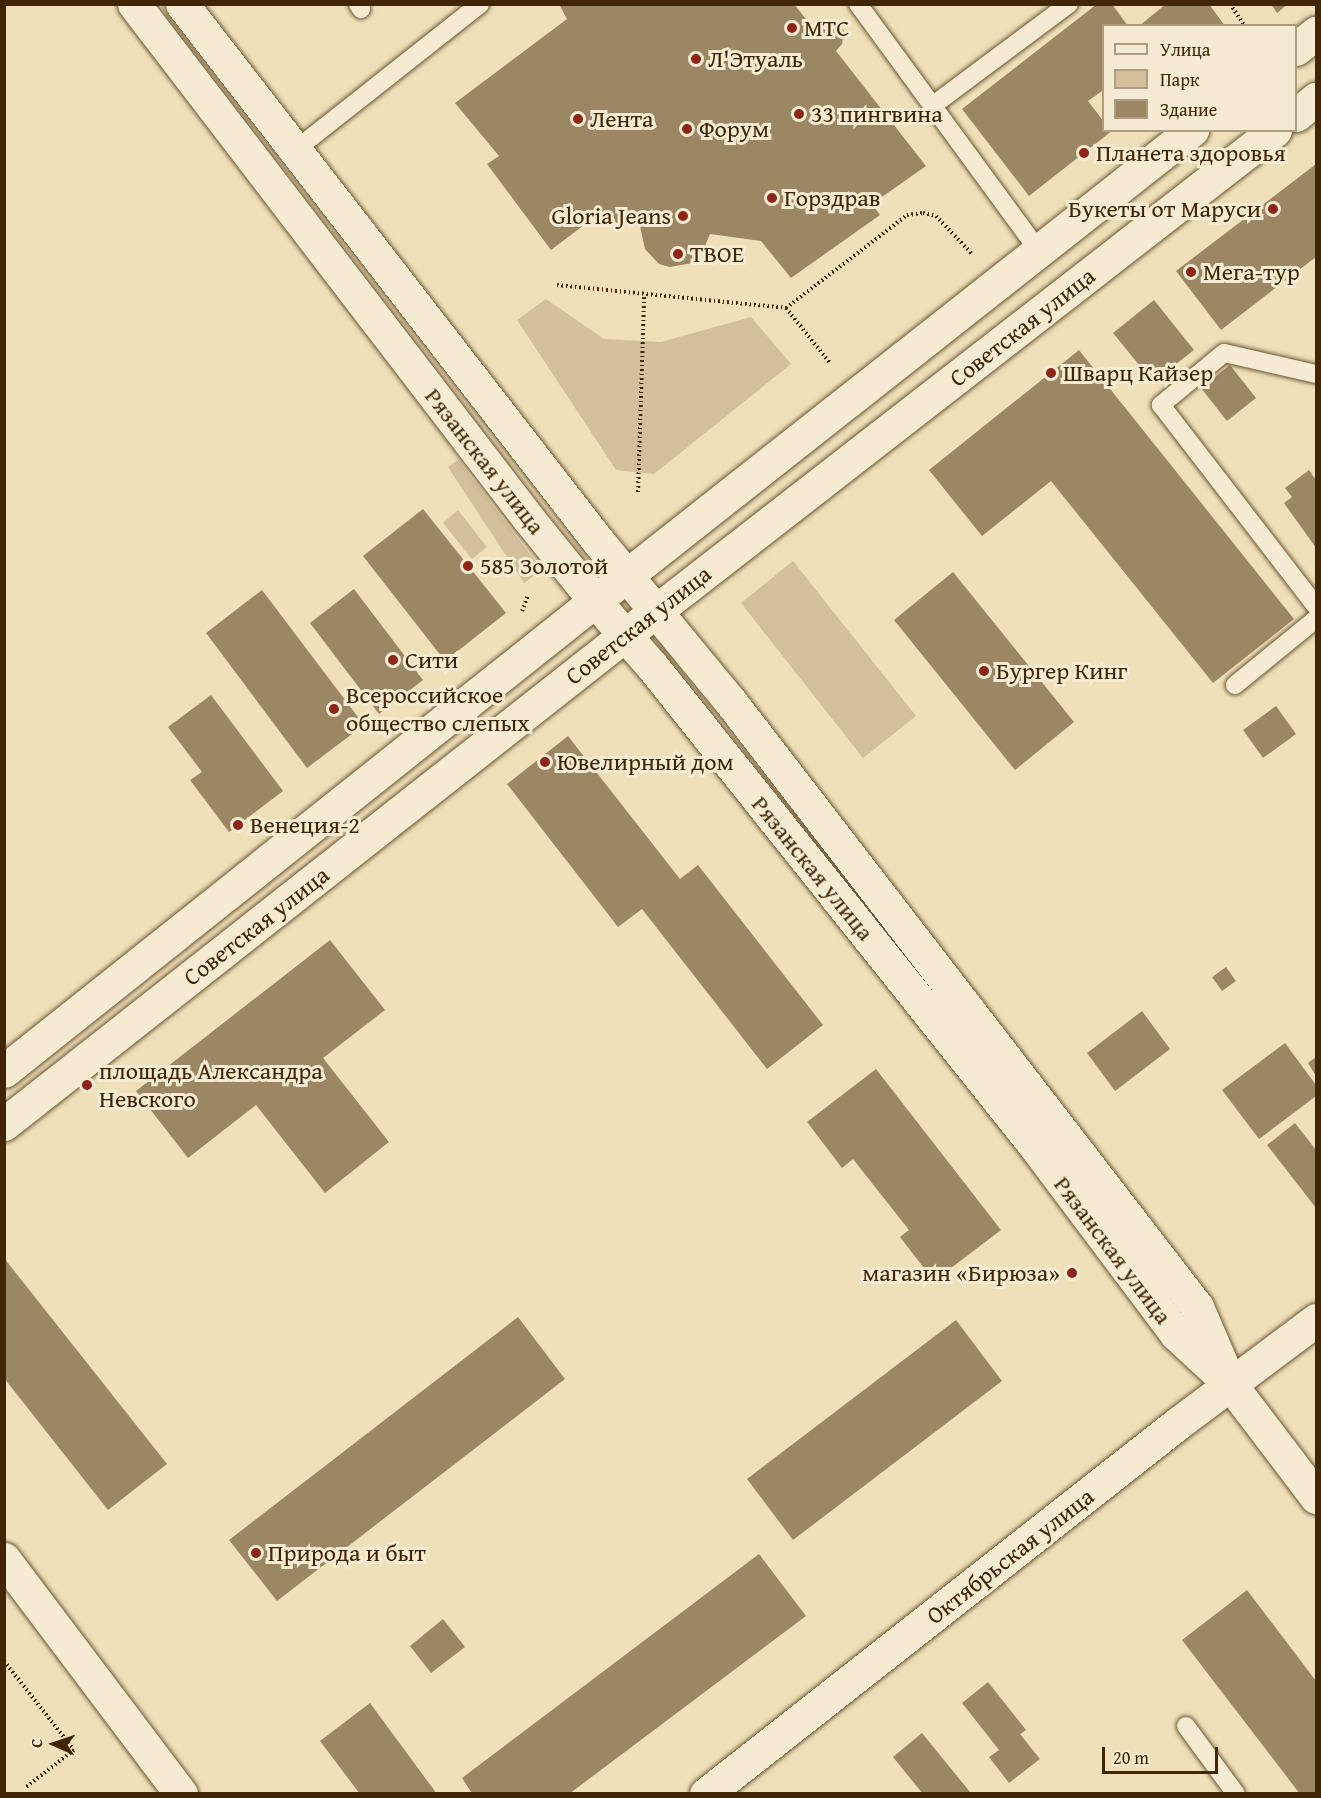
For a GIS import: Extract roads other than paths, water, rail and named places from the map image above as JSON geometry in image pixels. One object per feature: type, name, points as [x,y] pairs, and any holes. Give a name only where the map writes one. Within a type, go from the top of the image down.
[{"type":"main road","name":"Рязанская улица","points":[[134,4],[271,185],[594,601],[625,635],[1035,1146],[1176,1334],[1231,1385],[1317,1497]]},
{"type":"main road","name":"Рязанская улица","points":[[182,4],[626,576],[730,701],[1197,1307],[1231,1385]]},
{"type":"main road","points":[[1297,48],[1317,33]]},
{"type":"main road","points":[[1297,114],[1317,99]]},
{"type":"main road","name":"Советская улица","points":[[4,1071],[594,601],[1189,132]]},
{"type":"main road","name":"Советская улица","points":[[4,1124],[625,635],[1272,132]]},
{"type":"main road","name":"Октябрьская улица","points":[[706,1794],[1177,1424],[1317,1320]]},
{"type":"main road","points":[[4,1559],[181,1794]]},
{"type":"lane","points":[[294,151],[480,4]]},
{"type":"lane","points":[[858,4],[1039,251]]},
{"type":"lane","points":[[932,106],[1069,4]]},
{"type":"lane","points":[[1317,374],[1224,353],[1161,405],[1317,606]]},
{"type":"lane","points":[[1235,685],[1317,619]]},
{"type":"lane","points":[[1186,1726],[1236,1794]]},
{"type":"place","name":"МТС","points":[[792,28]]},
{"type":"place","name":"Л'Этуаль","points":[[696,59]]},
{"type":"place","name":"33 пингвина","points":[[799,114]]},
{"type":"place","name":"Лента","points":[[578,119]]},
{"type":"place","name":"Форум","points":[[687,129]]},
{"type":"place","name":"Планета здоровья","points":[[1084,153]]},
{"type":"place","name":"Горздрав","points":[[772,198]]},
{"type":"place","name":"Букеты от Маруси","points":[[1273,209]]},
{"type":"place","name":"Gloria Jeans","points":[[683,216]]},
{"type":"place","name":"ТВОЕ","points":[[678,254]]},
{"type":"place","name":"Мега-тур","points":[[1191,272]]},
{"type":"place","name":"Шварц Кайзер","points":[[1051,373]]},
{"type":"place","name":"585 Золотой","points":[[468,566]]},
{"type":"place","name":"Сити","points":[[393,660]]},
{"type":"place","name":"Бургер Кинг","points":[[984,671]]},
{"type":"place","name":"Всероссийское общество слепых","points":[[334,709]]},
{"type":"place","name":"Ювелирный дом","points":[[545,762]]},
{"type":"place","name":"Венеция-2","points":[[238,825]]},
{"type":"place","name":"площадь Александра Невского","points":[[87,1085]]},
{"type":"place","name":"магазин «Бирюза»","points":[[1072,1273]]},
{"type":"place","name":"Природа и быт","points":[[256,1553]]}]
